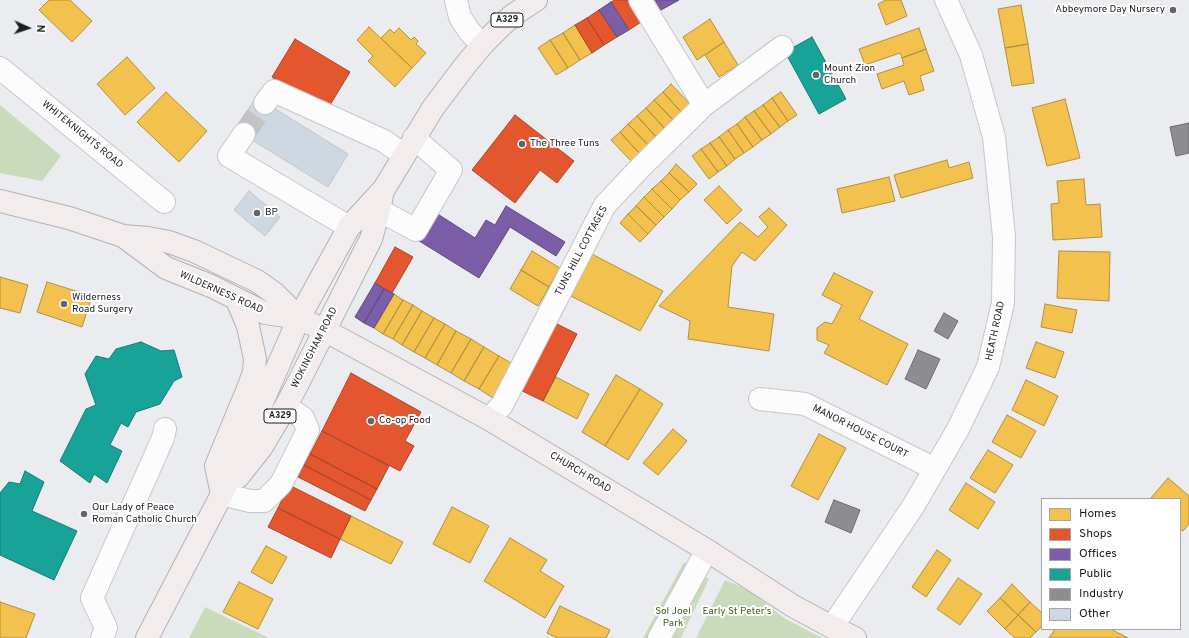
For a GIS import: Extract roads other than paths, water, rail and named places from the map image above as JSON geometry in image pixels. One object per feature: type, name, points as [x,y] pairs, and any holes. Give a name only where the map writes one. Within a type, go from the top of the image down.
[{"type":"main road","name":"WOKINGHAM ROAD","points":[[222,494],[243,472],[261,448],[286,406],[371,239],[381,200],[409,147],[433,108],[482,45],[513,15],[536,0]]},
{"type":"main road","name":"WOKINGHAM ROAD","points":[[147,638],[222,494],[299,318],[349,227],[381,200]]},
{"type":"main road","name":"WILDERNESS ROAD","points":[[0,201],[69,218],[123,236],[148,238],[169,242],[194,251],[257,282],[274,293],[299,318]]},
{"type":"main road","name":"WILDERNESS ROAD","points":[[123,236],[166,268],[211,286],[265,313],[299,318]]},
{"type":"main road","points":[[222,494],[216,466],[254,372],[255,359],[248,326],[237,300]]},
{"type":"main road","name":"CHURCH ROAD","points":[[299,318],[489,419],[708,551],[793,606],[855,638]]},
{"type":"street","points":[[456,0],[460,16],[469,31],[482,45]]},
{"type":"street","points":[[640,0],[704,105]]},
{"type":"street","name":"HEATH ROAD","points":[[832,627],[914,505],[958,429],[988,367],[1003,303],[1004,237],[994,137],[971,55],[946,0]]},
{"type":"street","name":"TUNS HILL COTTAGES","points":[[489,419],[502,405],[605,205],[704,105],[782,47]]},
{"type":"street","name":"WHITEKNIGHTS ROAD","points":[[0,68],[164,202]]},
{"type":"street","points":[[265,103],[274,91],[384,141],[409,147],[451,170],[416,230],[381,200]]},
{"type":"street","points":[[244,134],[230,156],[349,227]]},
{"type":"street","name":"MANOR HOUSE COURT","points":[[760,399],[805,404],[935,469]]},
{"type":"street","points":[[222,494],[250,501],[264,501],[281,484],[308,430],[303,418],[286,406]]},
{"type":"street","points":[[102,638],[106,628],[92,598],[163,438],[165,429]]},
{"type":"street","points":[[659,638],[708,551]]},
{"type":"tunnel","points":[[244,134],[265,103]]},
{"type":"place","name":"Abbeymore Day Nursery","points":[[1173,10]]},
{"type":"place","name":"Mount Zion Church","points":[[816,75]]},
{"type":"place","name":"The Three Tuns","points":[[522,144]]},
{"type":"place","name":"BP","points":[[257,213]]},
{"type":"place","name":"Wilderness Road Surgery","points":[[64,304]]},
{"type":"place","name":"Co-op Food","points":[[371,421]]},
{"type":"place","name":"Our Lady of Peace Roman Catholic Church","points":[[84,514]]},
{"type":"park label","name":"Early St Peter's","points":[[737,612]]},
{"type":"park label","name":"Sol Joel Park","points":[[673,618]]}]
